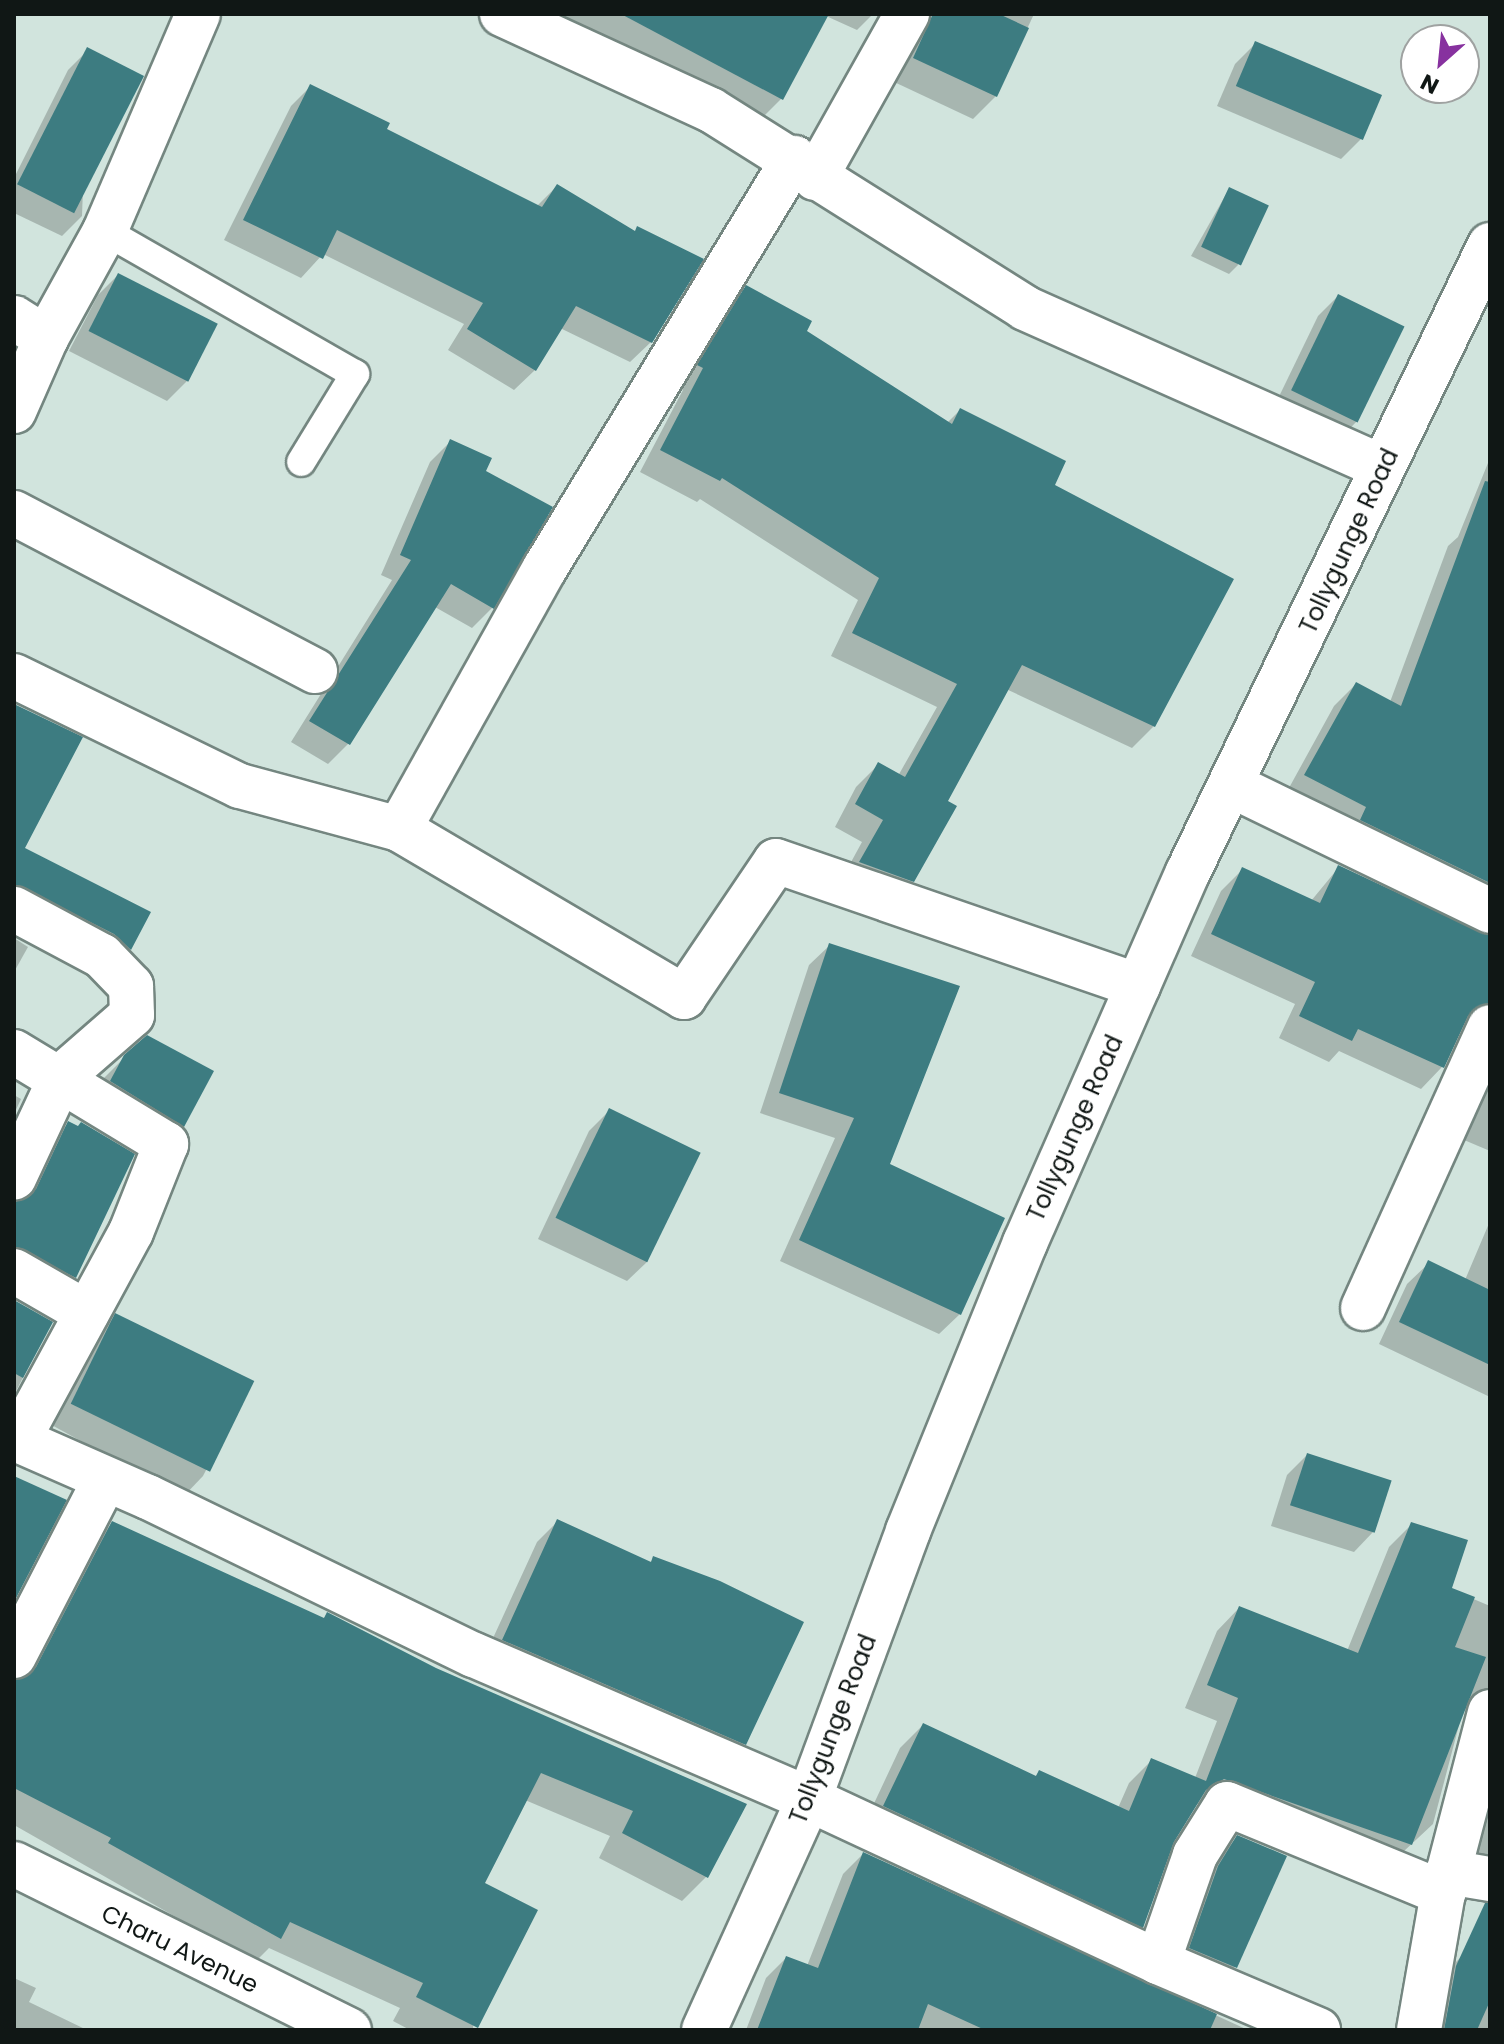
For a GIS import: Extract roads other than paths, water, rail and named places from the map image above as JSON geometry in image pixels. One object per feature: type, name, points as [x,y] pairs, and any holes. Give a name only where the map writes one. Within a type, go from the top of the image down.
[{"type":"street","points":[[14,411],[30,328],[105,231],[198,14]]},
{"type":"street","points":[[502,14],[711,110],[1025,308],[1382,467]]},
{"type":"street","points":[[399,829],[545,568],[907,14]]},
{"type":"street","name":"Tollygunge Road","points":[[704,2030],[809,1799],[908,1531],[1138,986],[1490,245]]},
{"type":"street","points":[[14,513],[315,671]]},
{"type":"street","points":[[14,676],[240,786],[399,829],[684,997],[776,861],[1138,986]]},
{"type":"street","points":[[1233,786],[1490,911]]},
{"type":"street","points":[[14,909],[102,956],[131,986],[132,1015],[61,1077],[14,1178]]},
{"type":"street","points":[[1363,1308],[1490,1027]]},
{"type":"street","points":[[14,1052],[61,1077],[166,1144],[131,1232],[18,1440],[474,1655],[809,1799],[1158,1962],[1318,2030]]},
{"type":"street","points":[[14,1271],[87,1313]]},
{"type":"street","points":[[14,1656],[105,1480]]},
{"type":"street","points":[[1419,2030],[1460,1881],[1490,1712]]},
{"type":"street","points":[[1158,1962],[1195,1855],[1227,1804],[1460,1881]]},
{"type":"street","name":"Charu Avenue","points":[[14,1864],[345,2029]]},
{"type":"lane","points":[[105,231],[355,374],[301,462]]}]
